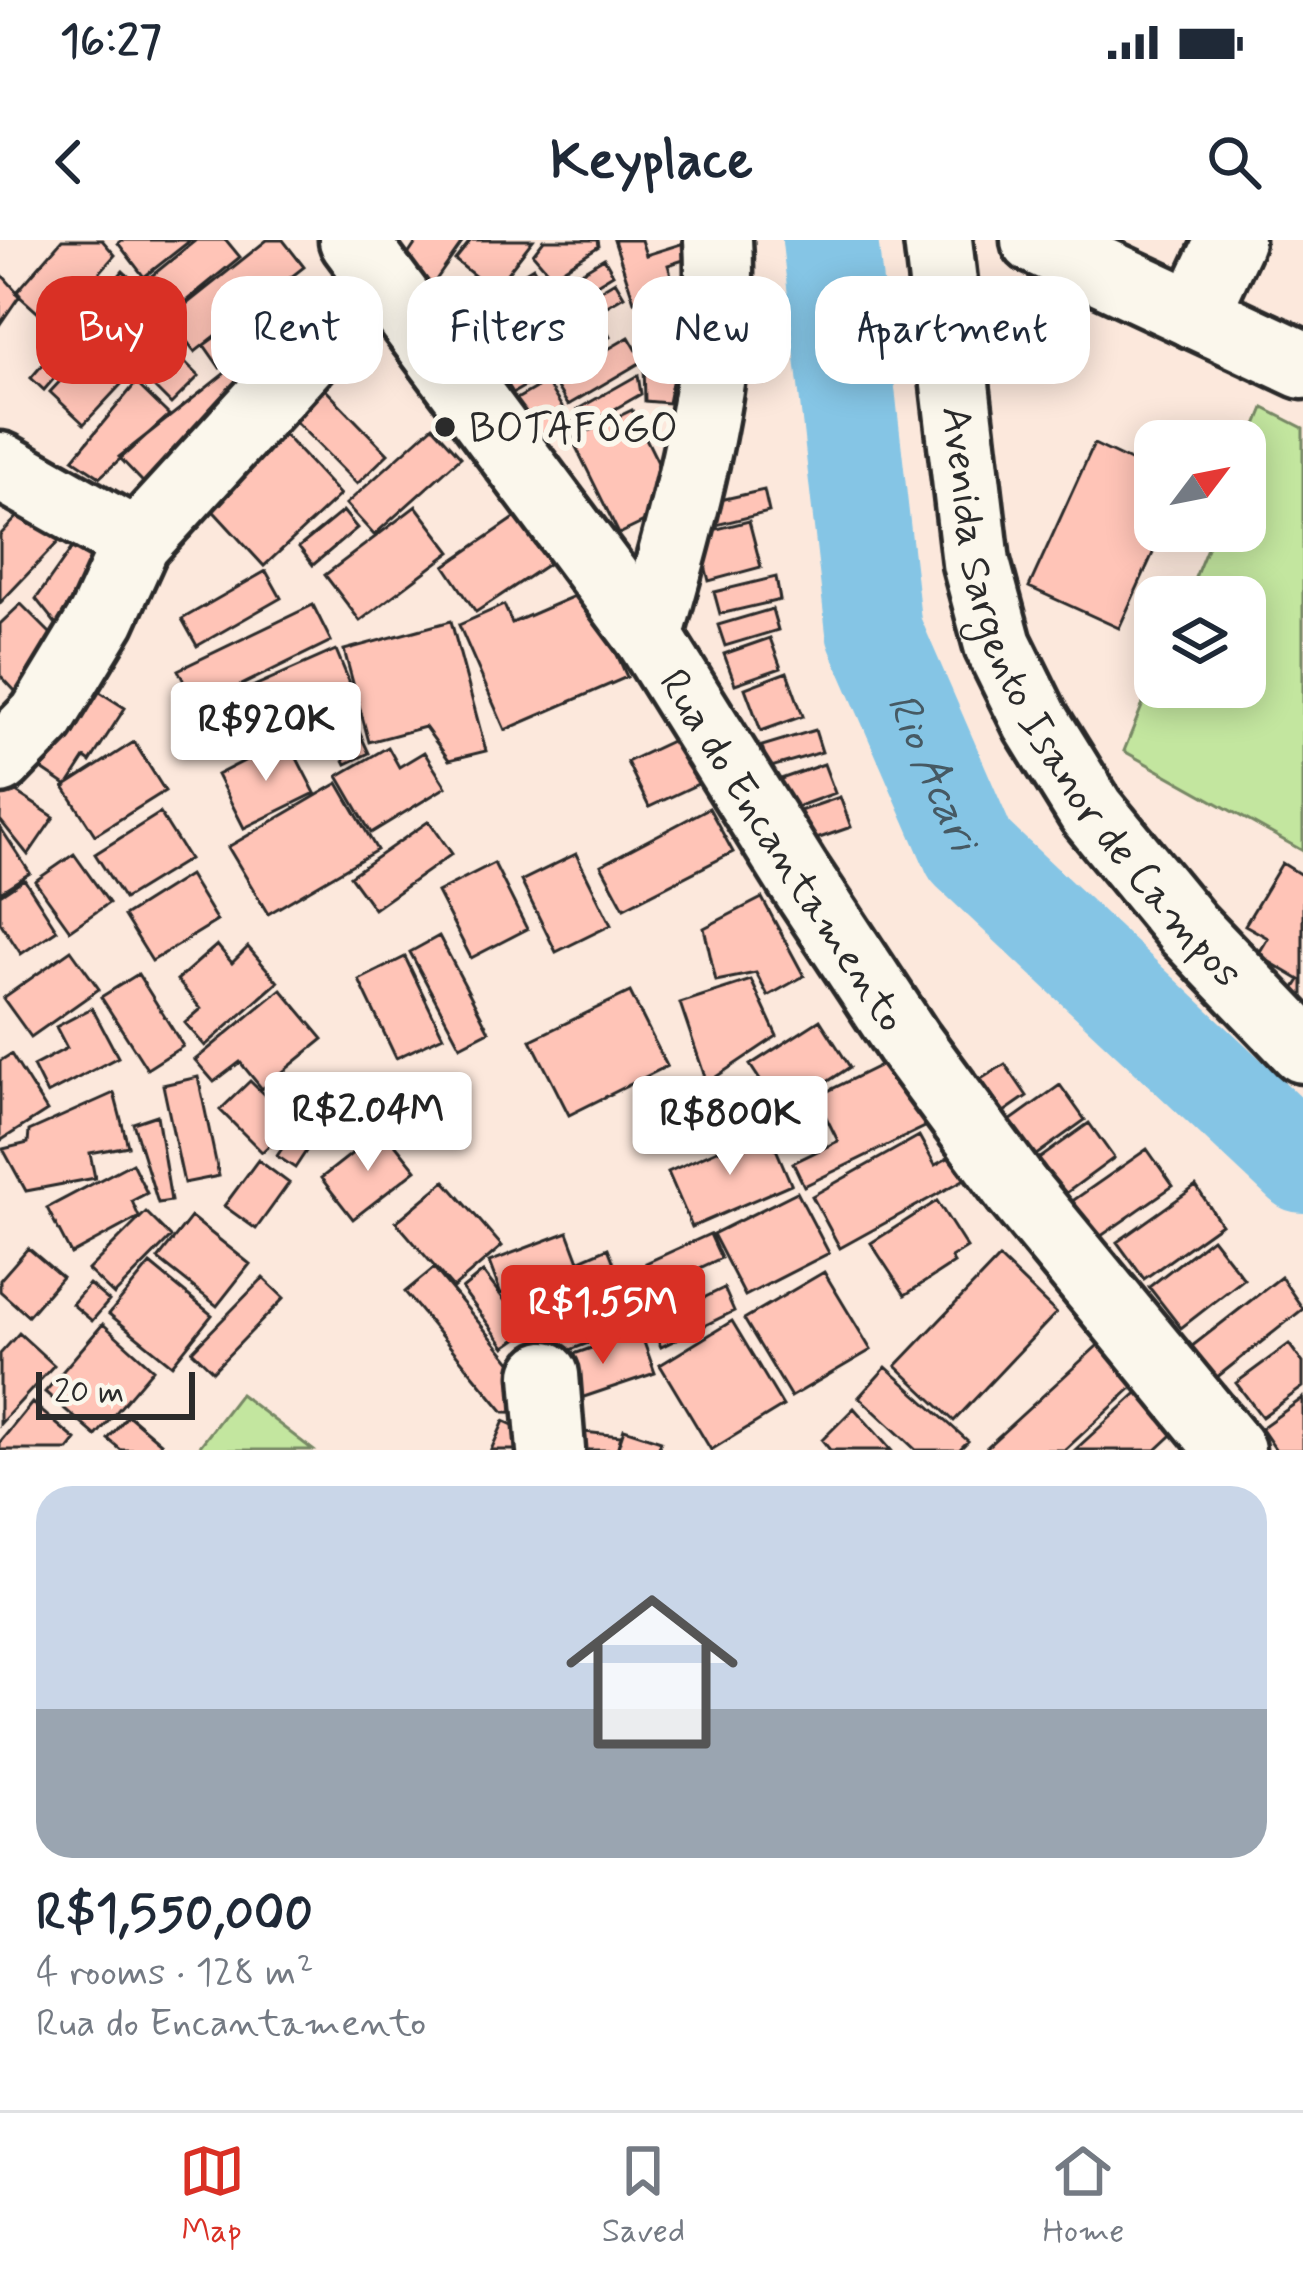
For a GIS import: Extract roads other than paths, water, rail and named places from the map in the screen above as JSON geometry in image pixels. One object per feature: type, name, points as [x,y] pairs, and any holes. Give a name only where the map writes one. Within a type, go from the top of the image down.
[{"type":"street","points":[[649,637],[689,488],[707,387],[718,240]]},
{"type":"street","name":"Avenida Sargento Isanor de Campos","points":[[938,240],[976,563],[998,645],[1036,722],[1091,812],[1188,929],[1303,1049]]},
{"type":"street","points":[[1035,240],[1303,365]]},
{"type":"street","points":[[1195,315],[1230,240]]},
{"type":"street","points":[[0,760],[42,717],[102,618],[136,543],[368,253]]},
{"type":"street","name":"Rua do Encantamento","points":[[368,253],[649,637],[908,1042],[1027,1202],[1231,1450]]},
{"type":"street","points":[[0,466],[136,543]]},
{"type":"street","points":[[545,1375],[551,1450]]},
{"type":"waterway","name":"Rio Acari","points":[[830,240],[874,631],[970,852],[1303,1165]]},
{"type":"place","name":"BOTAFOGO","points":[[445,427]]}]
